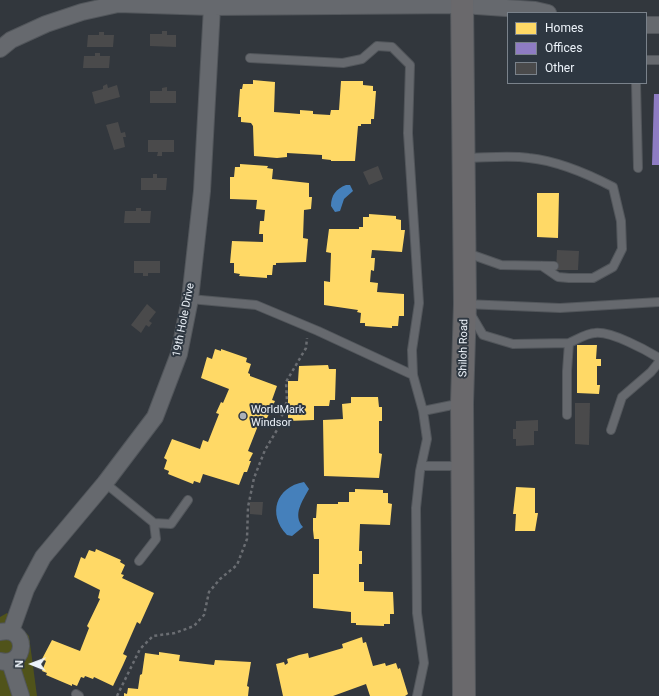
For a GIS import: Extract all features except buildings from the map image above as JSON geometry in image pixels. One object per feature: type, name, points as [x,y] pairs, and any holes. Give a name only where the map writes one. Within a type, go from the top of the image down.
[{"type":"main road","name":"Shiloh Road","points":[[462,2],[465,304],[462,403],[464,466],[464,696]]},
{"type":"street","points":[[0,49],[10,40],[46,24],[82,12],[118,4],[212,7],[462,2],[544,12]]},
{"type":"street","name":"19th Hole Drive","points":[[21,696],[5,661],[18,656],[21,647],[19,637],[5,632],[43,557],[105,483],[155,417],[179,354],[190,299],[202,191],[212,7]]},
{"type":"street","points":[[647,25],[659,25]]},
{"type":"lane","points":[[250,58],[343,63],[362,59],[377,46],[392,47],[410,65],[408,133],[419,303],[412,350],[413,375],[423,411],[427,439],[421,466],[416,508],[417,613],[424,663],[417,696]]},
{"type":"lane","points":[[647,60],[659,60]]},
{"type":"lane","points":[[636,84],[638,168]]},
{"type":"lane","points":[[463,158],[529,158],[594,177],[613,187],[622,221],[622,249],[613,267],[593,278],[569,278],[558,277],[542,266]]},
{"type":"lane","points":[[464,252],[501,265],[554,266]]},
{"type":"lane","points":[[190,299],[256,305],[308,326],[413,375]]},
{"type":"lane","points":[[465,304],[560,308],[659,302]]},
{"type":"lane","points":[[465,304],[483,335],[513,344],[569,343],[595,333],[615,337],[645,349],[659,358]]},
{"type":"lane","points":[[567,415],[567,371],[569,343]]},
{"type":"lane","points":[[611,430],[622,397],[651,372],[659,362]]},
{"type":"lane","points":[[423,411],[462,403]]},
{"type":"lane","points":[[421,466],[464,466]]},
{"type":"lane","points":[[105,483],[154,524],[170,524],[188,500]]},
{"type":"lane","points":[[139,561],[156,539],[154,524]]},
{"type":"path","points":[[116,696],[140,649],[153,636],[175,633],[194,626],[204,615],[209,592],[237,565],[247,539],[248,507],[254,478],[265,450],[277,430],[287,401],[286,382],[306,348],[308,326]]},
{"type":"green space","points":[[7,613],[29,636],[37,696],[0,696],[0,617]]},
{"type":"water","points":[[350,185],[353,191],[344,199],[340,211],[335,212],[331,206],[333,196],[339,188]]},
{"type":"water","points":[[304,482],[309,489],[298,513],[298,518],[303,527],[292,536],[287,535],[277,519],[276,510],[278,502],[281,495],[287,489]]},
{"type":"place","name":"WorldMark Windsor","points":[[243,416]]}]
